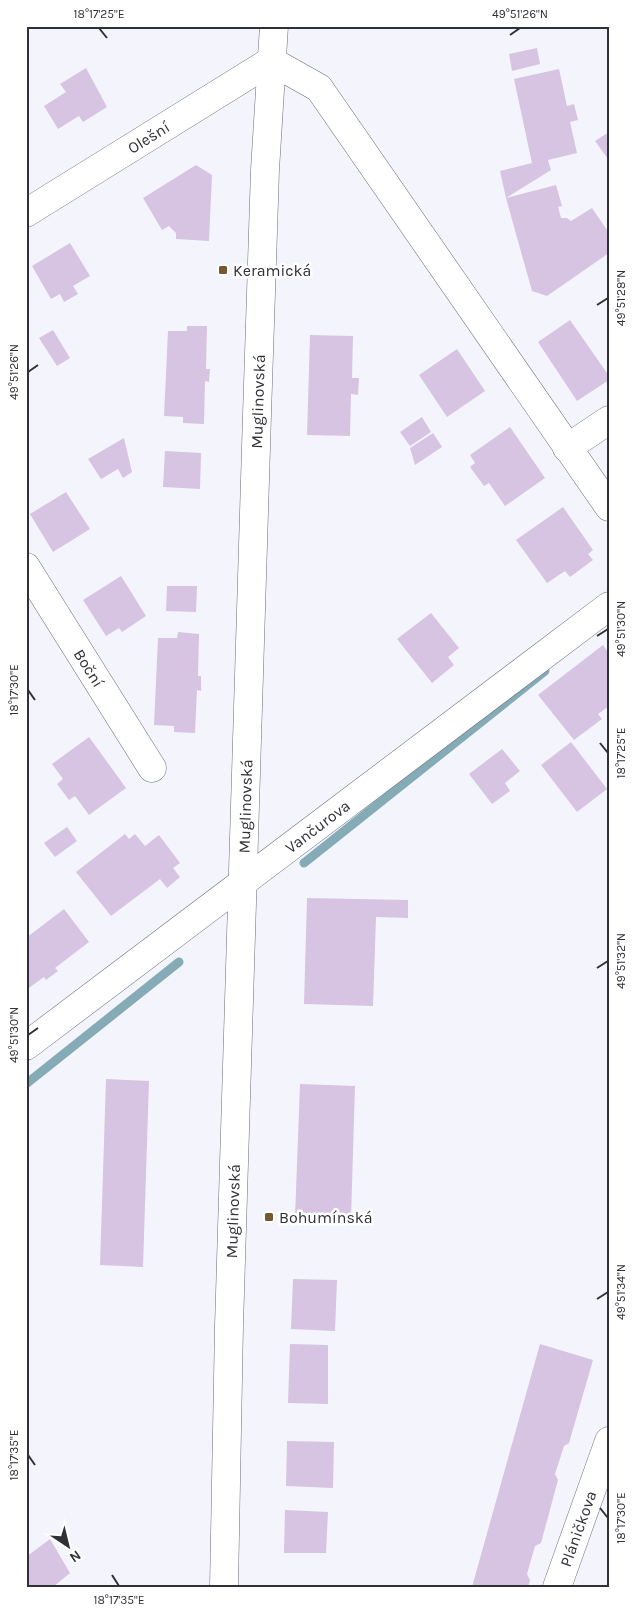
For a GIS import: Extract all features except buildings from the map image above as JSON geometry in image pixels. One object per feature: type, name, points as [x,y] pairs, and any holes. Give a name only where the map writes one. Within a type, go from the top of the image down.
[{"type":"street","name":"Muglinovská","points":[[224,1587],[229,1326],[265,170],[274,26]]},
{"type":"street","name":"Olešní","points":[[26,214],[271,61]]},
{"type":"street","points":[[271,61],[319,88],[609,507]]},
{"type":"street","points":[[568,448],[609,420]]},
{"type":"street","name":"Boční","points":[[26,567],[152,768]]},
{"type":"street","name":"Vančurova","points":[[26,1046],[609,606]]},
{"type":"street","name":"Pláničkova","points":[[557,1587],[609,1441]]},
{"type":"waterway","points":[[304,863],[545,671]]},
{"type":"waterway","points":[[26,1084],[179,962]]},
{"type":"place","name":"Keramická","points":[[223,270]]},
{"type":"place","name":"Bohumínská","points":[[269,1217]]}]
